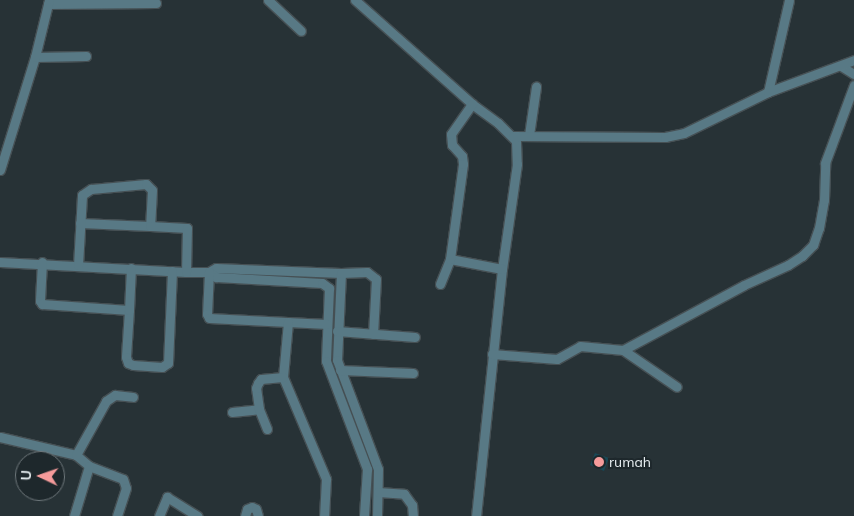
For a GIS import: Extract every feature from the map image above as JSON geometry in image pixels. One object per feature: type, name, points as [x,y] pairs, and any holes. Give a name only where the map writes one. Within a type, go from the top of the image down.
[{"type":"street","points":[[268,0],[301,31]]},
{"type":"street","points":[[355,0],[472,104],[512,136],[518,152],[492,354],[476,516]]},
{"type":"street","points":[[768,92],[789,0]]},
{"type":"street","points":[[0,170],[35,57],[49,2],[156,3]]},
{"type":"street","points":[[35,57],[86,56]]},
{"type":"street","points":[[512,136],[665,137],[696,128],[768,92],[854,60]]},
{"type":"street","points":[[841,66],[854,74]]},
{"type":"street","points":[[623,350],[744,285],[788,265],[802,256],[812,245],[819,228],[824,200],[825,163],[854,85]]},
{"type":"street","points":[[529,135],[536,87]]},
{"type":"street","points":[[440,284],[450,259],[462,164],[462,156],[450,140],[451,134],[472,104]]},
{"type":"street","points":[[78,265],[80,198],[87,190],[146,184],[151,187],[152,193],[150,226]]},
{"type":"street","points":[[80,223],[187,228],[186,272]]},
{"type":"street","points":[[450,259],[502,269]]},
{"type":"street","points":[[0,262],[42,262],[186,272],[209,272],[216,268],[341,273],[367,272],[376,279],[373,334]]},
{"type":"street","points":[[42,262],[40,301],[42,304],[129,310]]},
{"type":"street","points":[[131,268],[127,360],[133,365],[165,366],[168,360],[172,271]]},
{"type":"street","points":[[209,272],[207,314],[209,318],[327,324]]},
{"type":"street","points":[[209,272],[216,277],[325,284],[329,290],[326,361],[367,469],[364,516]]},
{"type":"street","points":[[341,273],[336,350],[340,370],[378,469],[377,516]]},
{"type":"street","points":[[288,322],[283,377],[326,479],[324,516]]},
{"type":"street","points":[[337,331],[415,337]]},
{"type":"street","points":[[492,354],[557,359],[580,346],[623,350],[677,387]]},
{"type":"street","points":[[326,349],[336,350]]},
{"type":"street","points":[[340,370],[413,373]]},
{"type":"street","points":[[267,429],[259,409],[256,388],[261,379],[283,377]]},
{"type":"street","points":[[76,455],[106,401],[116,395],[133,397]]},
{"type":"street","points":[[232,412],[259,409]]},
{"type":"street","points":[[0,437],[53,448],[76,455],[89,466],[123,479],[126,482],[126,488],[117,516]]},
{"type":"street","points":[[74,516],[89,466]]},
{"type":"street","points":[[365,500],[404,494],[410,501],[413,516]]},
{"type":"street","points":[[159,516],[167,497],[198,516]]},
{"type":"street","points":[[245,516],[247,509],[252,507],[256,510],[258,516]]},
{"type":"building","name":"rumah","points":[[595,453],[609,458],[604,471],[590,465]]},
{"type":"place","name":"rumah","points":[[599,462]]}]
